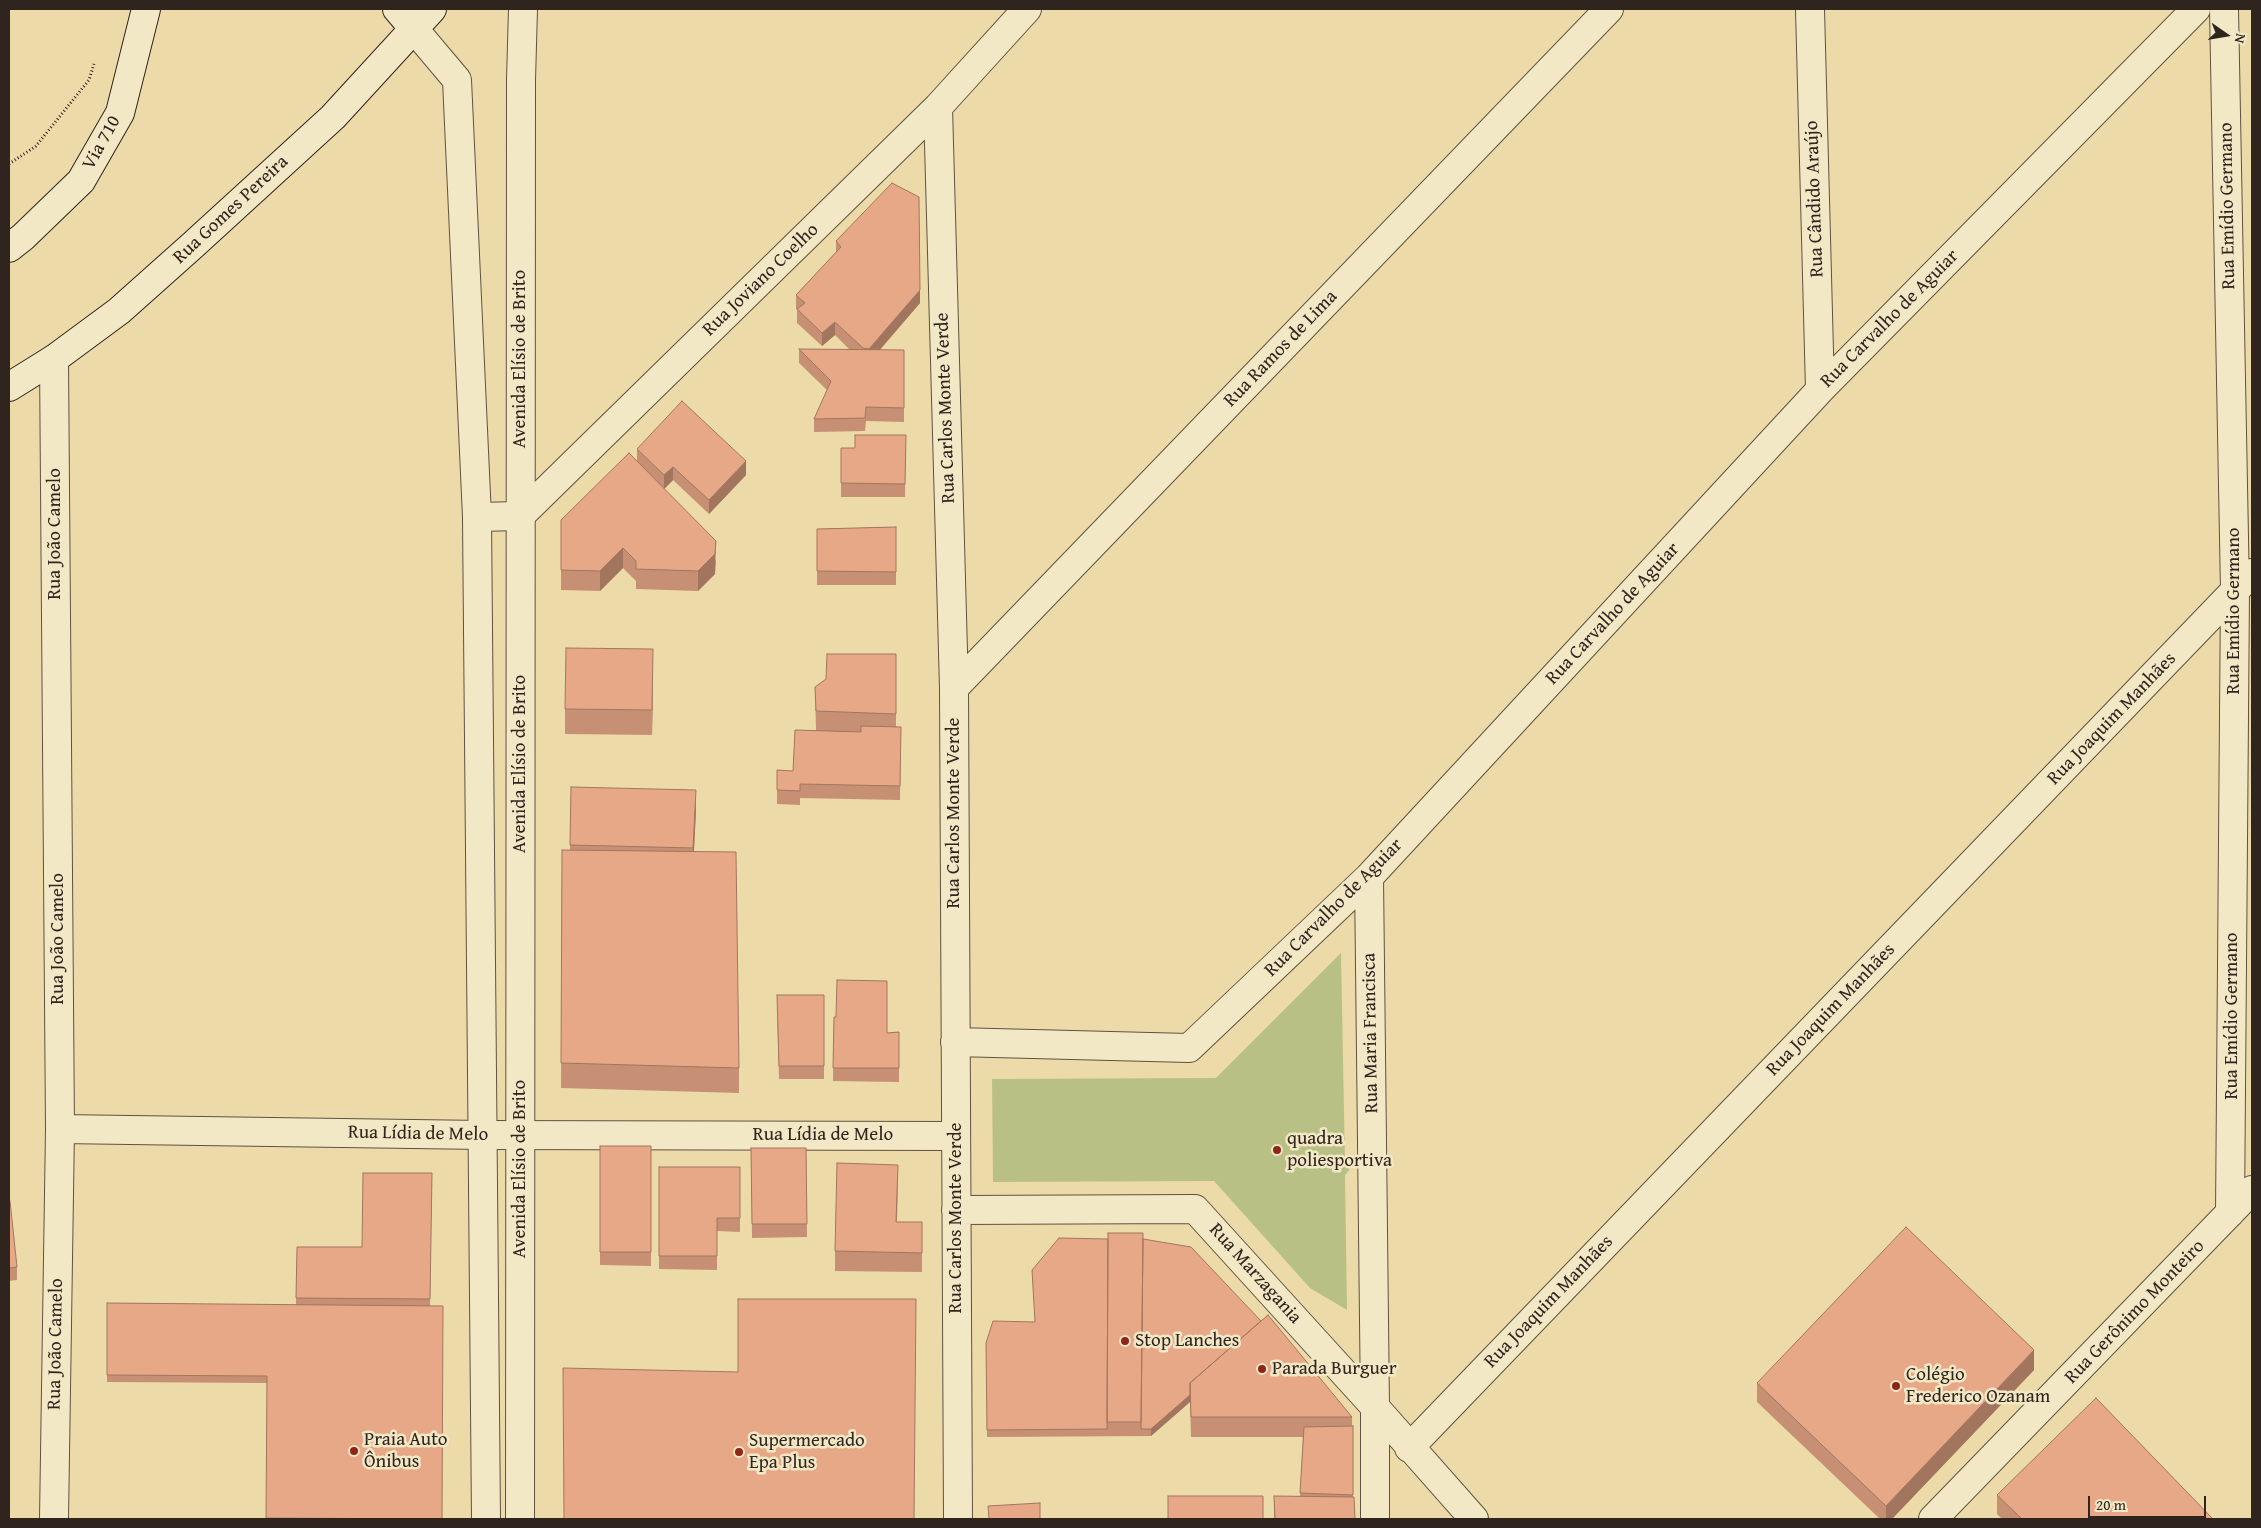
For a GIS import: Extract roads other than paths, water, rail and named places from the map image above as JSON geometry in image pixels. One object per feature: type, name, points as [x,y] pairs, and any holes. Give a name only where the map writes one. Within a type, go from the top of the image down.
[{"type":"street","name":"Via 710","points":[[9,248],[23,238],[81,181],[120,113],[146,9]]},
{"type":"street","name":"Avenida Elísio de Brito","points":[[397,9],[458,80],[477,517],[486,1519]]},
{"type":"street","name":"Rua Gomes Pereira","points":[[9,387],[54,359],[119,311],[192,246],[333,117],[432,9]]},
{"type":"street","name":"Avenida Elísio de Brito","points":[[520,1519],[520,80],[523,9]]},
{"type":"street","name":"Rua Joviano Coelho","points":[[520,516],[938,107],[1027,9]]},
{"type":"street","name":"Rua Ramos de Lima","points":[[954,688],[1609,9]]},
{"type":"street","name":"Rua Cândido Araújo","points":[[1810,9],[1820,390]]},
{"type":"street","name":"Rua Carvalho de Aguiar","points":[[955,1042],[1189,1048],[1369,877],[1820,390],[2196,9]]},
{"type":"street","name":"Rua Emídio Germano","points":[[2224,9],[2243,582],[2230,1214]]},
{"type":"street","name":"Rua Carlos Monte Verde","points":[[938,107],[954,688],[958,1519]]},
{"type":"street","name":"Rua João Camelo","points":[[54,359],[60,1129],[54,1519]]},
{"type":"street","points":[[477,517],[520,516]]},
{"type":"street","name":"Rua Joaquim Manhães","points":[[1409,1448],[2243,582]]},
{"type":"street","name":"Rua Maria Francisca","points":[[1369,877],[1375,1519]]},
{"type":"street","name":"Rua Lídia de Melo","points":[[60,1129],[483,1135],[956,1136]]},
{"type":"street","name":"Rua Gerônimo Monteiro","points":[[1933,1519],[2252,1190]]},
{"type":"street","name":"Rua Marzagania","points":[[956,1210],[1195,1209],[1474,1519]]},
{"type":"place","name":"quadra poliesportiva","points":[[1277,1150]]},
{"type":"place","name":"Stop Lanches","points":[[1125,1341]]},
{"type":"place","name":"Parada Burguer","points":[[1262,1369]]},
{"type":"place","name":"Colégio Frederico Ozanam","points":[[1896,1386]]},
{"type":"place","name":"Praia Auto Ônibus","points":[[354,1451]]},
{"type":"place","name":"Supermercado Epa Plus","points":[[739,1452]]}]
